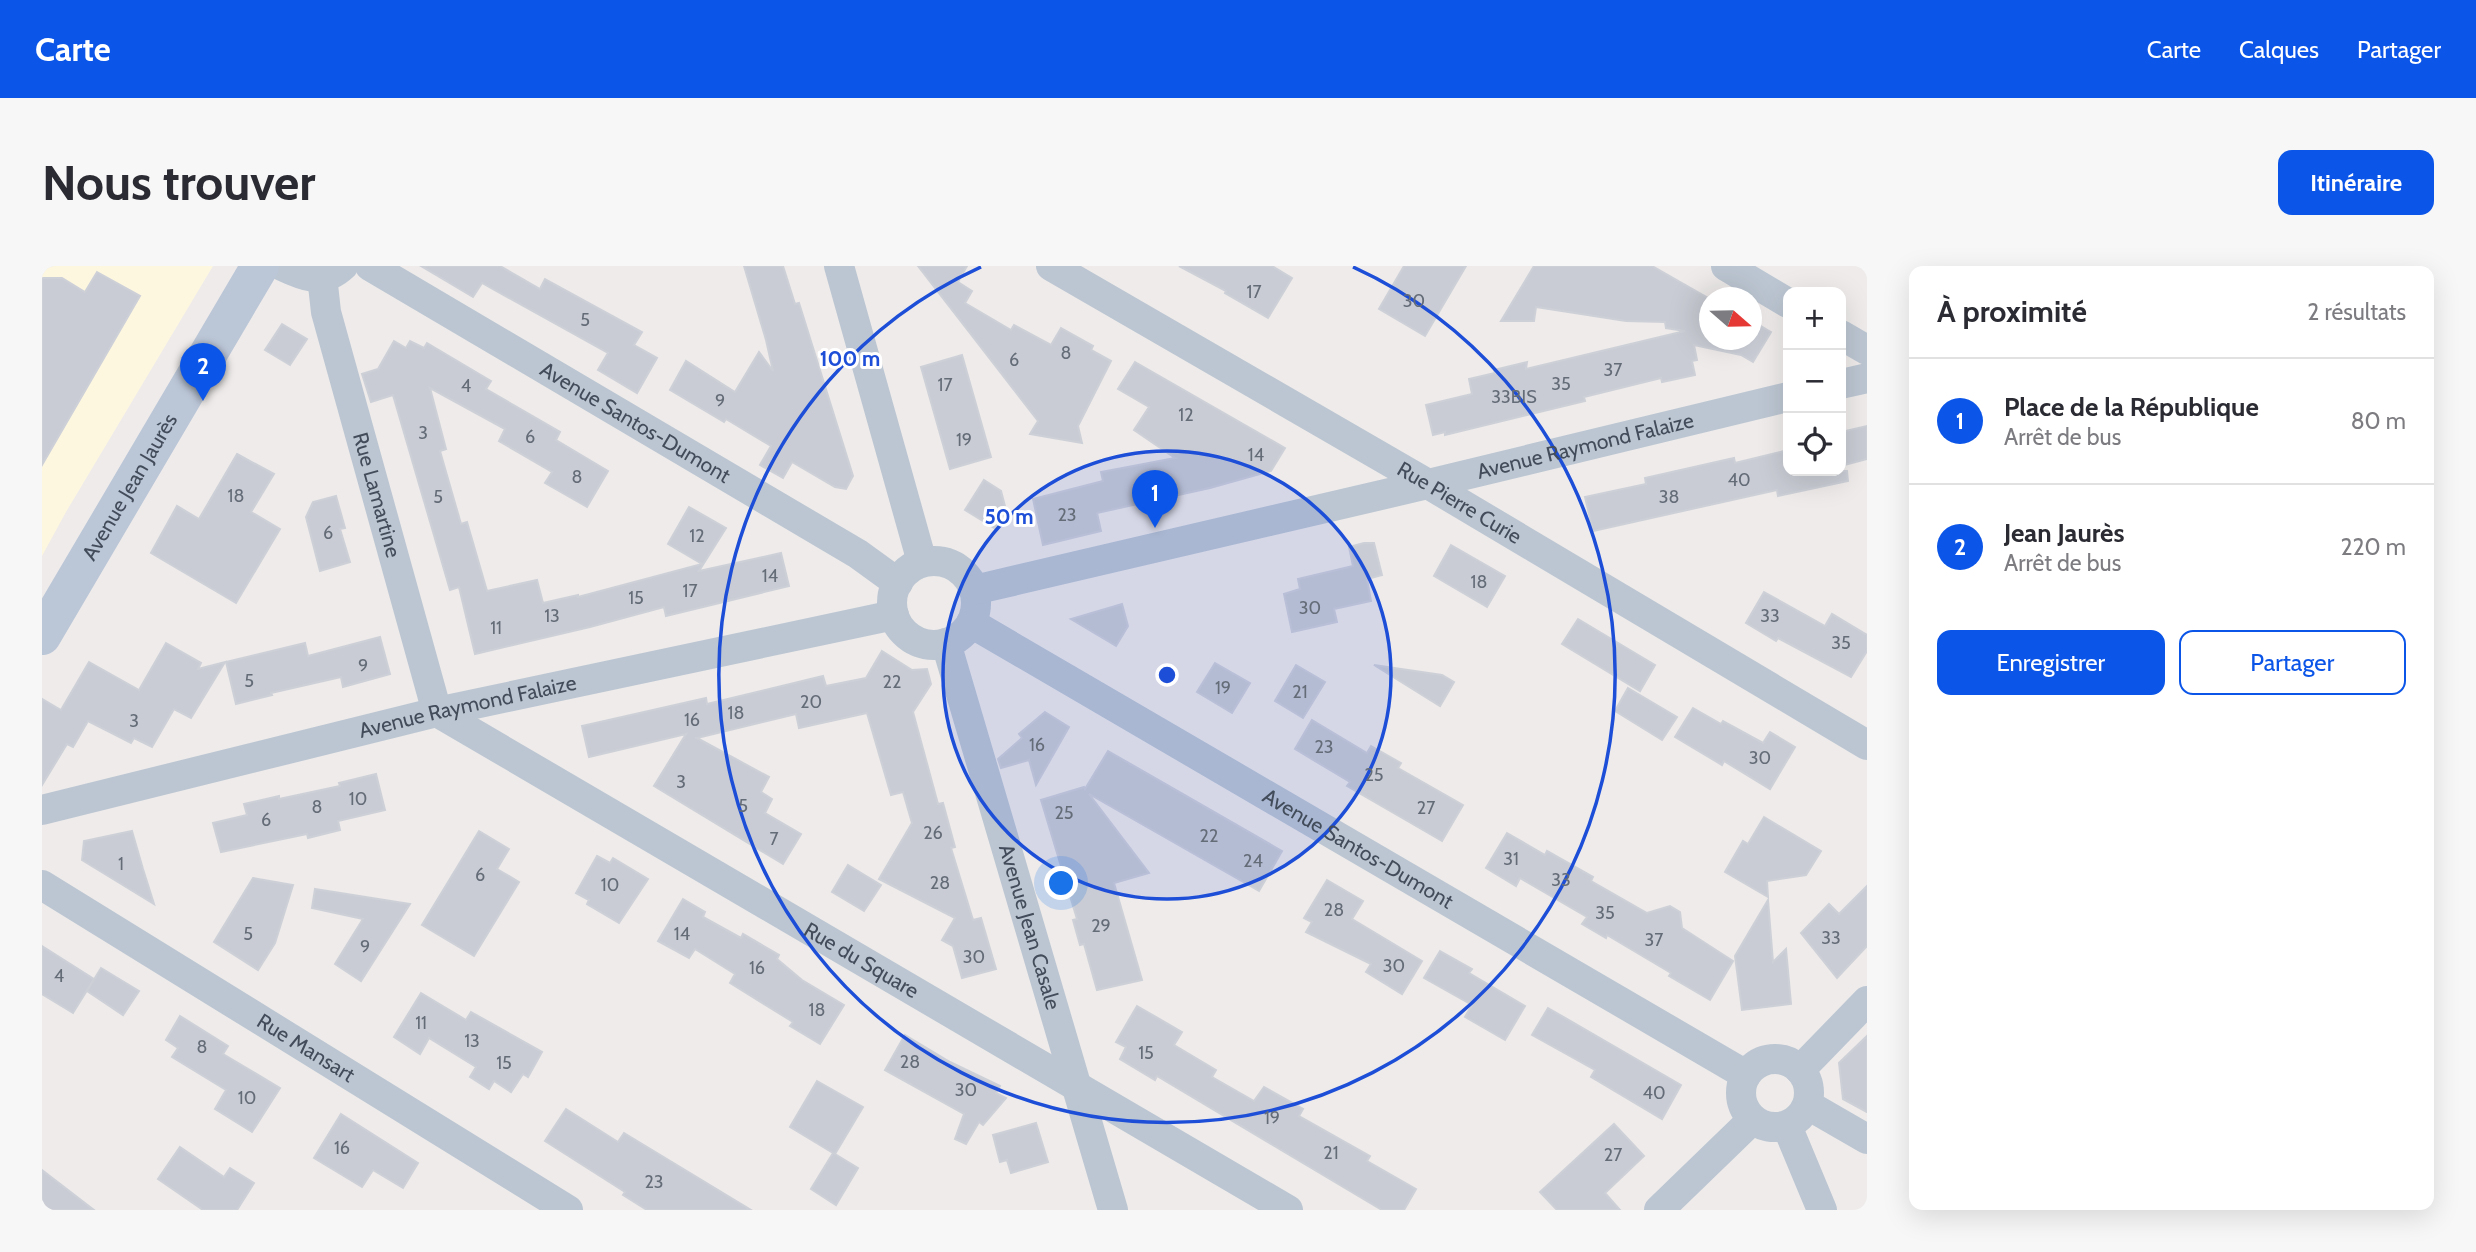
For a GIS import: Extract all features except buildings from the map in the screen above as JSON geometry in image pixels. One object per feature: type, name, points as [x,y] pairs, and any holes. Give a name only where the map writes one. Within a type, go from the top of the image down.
[{"type":"street","name":"Avenue Jean Jaurès","points":[[42,636],[260,266]]},
{"type":"street","points":[[282,266],[306,278],[332,271]]},
{"type":"street","name":"Avenue Santos-Dumont","points":[[370,266],[858,554],[898,583]]},
{"type":"street","points":[[839,266],[922,562]]},
{"type":"street","name":"Rue Pierre Curie","points":[[1051,266],[1867,745]]},
{"type":"street","points":[[1726,266],[1783,300]]},
{"type":"street","name":"Rue Lamartine","points":[[332,271],[326,312],[437,712]]},
{"type":"street","points":[[1846,338],[1867,350]]},
{"type":"street","points":[[1846,383],[1867,378]]},
{"type":"street","name":"Avenue Raymond Falaize","points":[[974,590],[1428,485],[1783,398]]},
{"type":"street","points":[[922,562],[948,563],[960,569],[974,590],[976,601],[971,622],[965,631],[946,643],[933,645],[920,642],[909,636],[894,615],[892,604],[898,583],[912,567],[922,562]]},
{"type":"street","name":"Avenue Raymond Falaize","points":[[42,810],[437,712],[894,615]]},
{"type":"street","name":"Avenue Santos-Dumont","points":[[971,622],[1746,1075]]},
{"type":"street","name":"Avenue Jean Casale","points":[[946,643],[1113,1210]]},
{"type":"street","name":"Rue du Square","points":[[437,712],[1288,1210]]},
{"type":"street","name":"Rue Mansart","points":[[42,885],[569,1210]]},
{"type":"street","points":[[1800,1070],[1867,1001]]},
{"type":"street","points":[[1822,1210],[1798,1115],[1809,1087],[1800,1070],[1792,1063],[1772,1059],[1753,1068],[1746,1075],[1741,1094],[1746,1112],[1752,1119],[1769,1127],[1798,1115],[1867,1139]]},
{"type":"street","points":[[1659,1210],[1752,1119]]},
{"type":"shaded area","points":[[42,266],[213,266],[42,556]]},
{"type":"place","name":"Jean Jaurès","points":[[203,401]]},
{"type":"place","name":"Place de la République","points":[[1155,528]]}]
